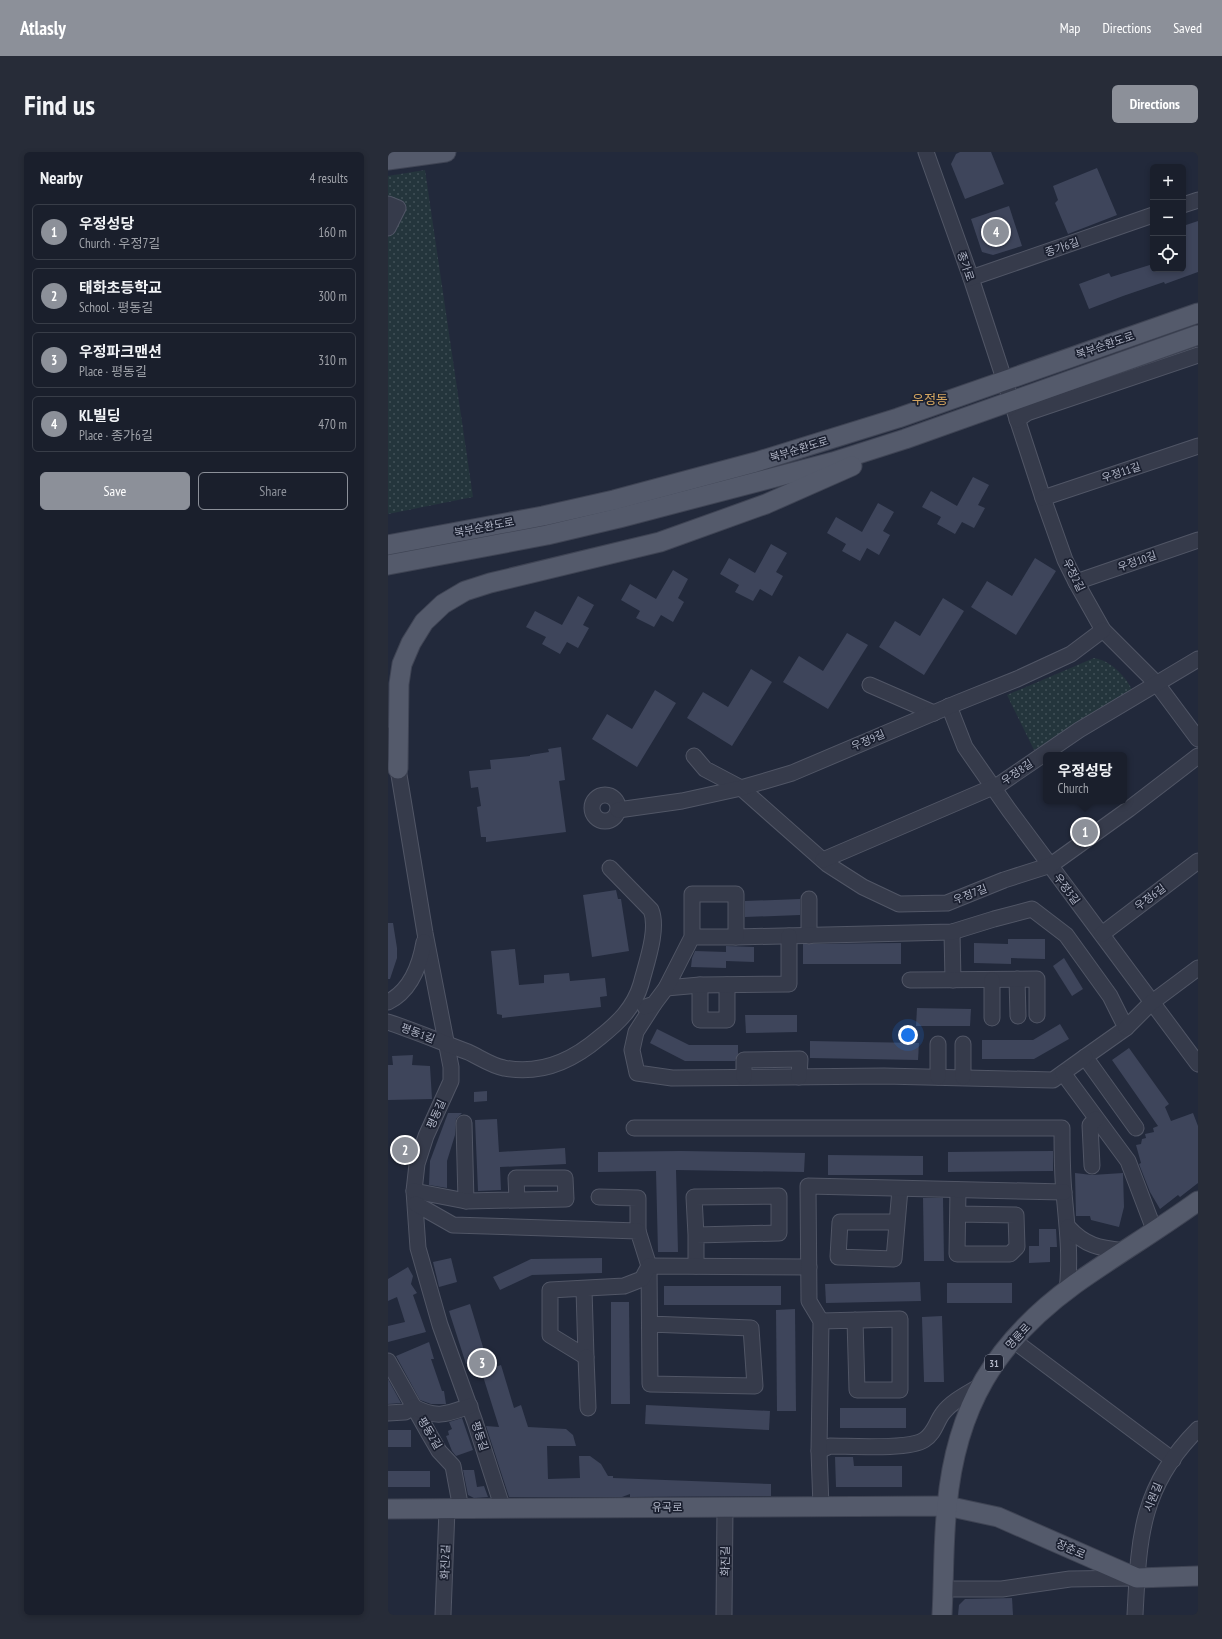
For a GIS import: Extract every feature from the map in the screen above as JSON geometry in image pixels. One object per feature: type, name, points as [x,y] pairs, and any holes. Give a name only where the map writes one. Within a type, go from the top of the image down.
[{"type":"main road","points":[[388,160],[446,152]]},
{"type":"main road","name":"북부순환도로","points":[[388,545],[543,516],[702,477],[828,441],[1198,312]]},
{"type":"main road","name":"북부순환도로","points":[[388,565],[547,535],[620,518],[811,468],[905,439],[1198,335]]},
{"type":"main road","points":[[398,769],[400,684],[402,664],[411,643],[424,622],[443,604],[465,591],[490,583],[667,539],[786,495],[851,466],[905,439]]},
{"type":"main road","name":"명륜로","points":[[942,1615],[947,1506],[959,1438],[967,1413],[980,1386],[992,1366],[1029,1323],[1067,1291],[1155,1232],[1197,1206]]},
{"type":"main road","name":"유곡로","points":[[388,1510],[947,1506]]},
{"type":"main road","name":"장춘로","points":[[947,1506],[998,1517],[1137,1578],[1198,1576]]},
{"type":"street","name":"종가로","points":[[926,152],[971,278],[1003,380]]},
{"type":"street","points":[[1186,204],[1198,200]]},
{"type":"street","points":[[388,204],[398,208],[388,228]]},
{"type":"street","name":"종가6길","points":[[971,278],[1150,216]]},
{"type":"street","points":[[1017,420],[1027,412],[1198,355]]},
{"type":"street","name":"우정2길","points":[[1003,380],[1065,560],[1076,582],[1103,630],[1157,684],[1198,739]]},
{"type":"street","name":"우정11길","points":[[1043,498],[1198,446]]},
{"type":"street","name":"우정10길","points":[[1076,582],[1198,540]]},
{"type":"street","name":"우정9길","points":[[618,810],[682,801],[741,788],[792,773],[949,706],[1018,679],[1071,654],[1103,630]]},
{"type":"street","name":"우정8길","points":[[1047,752],[1079,730],[1198,659]]},
{"type":"street","points":[[870,685],[934,713]]},
{"type":"street","name":"우정3길","points":[[949,706],[965,747],[1009,810],[1051,865],[1059,879],[1102,934],[1151,1004],[1198,1064]]},
{"type":"street","name":"평동길","points":[[388,735],[398,769],[425,933],[451,1067],[451,1081],[426,1136],[417,1164],[415,1198],[418,1248],[440,1325],[470,1406],[503,1509]]},
{"type":"street","name":"우정8길","points":[[823,860],[994,787],[1043,755]]},
{"type":"street","name":"우정7길","points":[[694,756],[705,769],[741,788],[823,860],[863,887],[899,904],[947,903],[1004,880],[1051,865],[1129,810],[1198,756]]},
{"type":"street","name":"우정6길","points":[[1102,934],[1198,861]]},
{"type":"street","points":[[610,868],[651,910],[654,918],[652,940],[637,998],[625,1015]]},
{"type":"street","points":[[736,937],[736,894],[692,894],[692,937],[666,988],[636,1032],[632,1050],[637,1073],[672,1078],[964,1077],[1053,1080],[1126,1028],[1151,1004],[1198,968]]},
{"type":"street","points":[[809,899],[809,936]]},
{"type":"street","points":[[692,937],[809,936],[952,932],[1032,909],[1066,935],[1110,996],[1126,1028]]},
{"type":"street","points":[[952,932],[953,980]]},
{"type":"street","points":[[388,1002],[404,989],[412,978],[422,955],[425,933]]},
{"type":"street","points":[[666,988],[700,985],[789,984],[789,936]]},
{"type":"street","points":[[1017,979],[1018,1016]]},
{"type":"street","points":[[910,980],[1037,979],[1037,1016]]},
{"type":"street","points":[[992,980],[992,1018]]},
{"type":"street","points":[[700,985],[700,1020],[727,1020],[727,985]]},
{"type":"street","points":[[625,1015],[654,1004]]},
{"type":"street","name":"평동1길","points":[[388,1022],[447,1044],[504,1068],[536,1070],[556,1065],[577,1056],[605,1034],[625,1015]]},
{"type":"street","points":[[938,1044],[938,1077]]},
{"type":"street","points":[[963,1044],[964,1077]]},
{"type":"street","points":[[1085,1057],[1136,1128]]},
{"type":"street","points":[[1063,1073],[1128,1161],[1155,1232]]},
{"type":"street","points":[[1092,1166],[1090,1125],[1096,1119]]},
{"type":"street","points":[[464,1123],[466,1201]]},
{"type":"street","points":[[634,1128],[1062,1128],[1064,1192],[1070,1265],[1067,1291]]},
{"type":"street","points":[[821,1507],[821,1321],[809,1301],[808,1186],[1064,1192]]},
{"type":"street","points":[[896,1222],[900,1189]]},
{"type":"street","points":[[958,1190],[957,1254],[1010,1254],[1017,1247],[1016,1215],[958,1214]]},
{"type":"street","points":[[696,1235],[779,1233],[779,1196],[694,1198],[696,1266]]},
{"type":"street","points":[[599,1197],[638,1198],[638,1231],[649,1266],[650,1384],[755,1386],[751,1328],[650,1324]]},
{"type":"street","points":[[415,1198],[466,1201],[517,1200]]},
{"type":"street","points":[[415,1198],[453,1225],[638,1231]]},
{"type":"street","points":[[1068,1227],[1078,1237],[1089,1244],[1104,1249],[1126,1251]]},
{"type":"street","points":[[649,1266],[809,1267]]},
{"type":"street","points":[[586,1357],[550,1335],[550,1290],[584,1290],[624,1286],[642,1279],[649,1266]]},
{"type":"street","points":[[584,1290],[588,1408]]},
{"type":"street","points":[[821,1321],[855,1320],[900,1319],[900,1390],[857,1390],[855,1320]]},
{"type":"street","points":[[1013,1340],[1173,1460]]},
{"type":"street","name":"평동2길","points":[[388,1361],[439,1450],[452,1466],[454,1509]]},
{"type":"street","points":[[820,1451],[830,1446],[908,1446],[923,1441],[934,1432],[942,1414],[952,1404],[980,1386]]},
{"type":"street","points":[[388,1413],[405,1412],[414,1407],[426,1413],[444,1415],[470,1406]]},
{"type":"street","points":[[439,1450],[437,1442],[438,1429],[444,1415]]},
{"type":"street","name":"시원길","points":[[1135,1615],[1139,1546],[1146,1514],[1158,1481],[1185,1442],[1198,1429]]},
{"type":"street","name":"화진길","points":[[724,1615],[725,1508]]},
{"type":"street","name":"화진2길","points":[[443,1615],[454,1509]]},
{"type":"street","points":[[943,1589],[1002,1589],[1070,1579],[1137,1578]]},
{"type":"shaded area","points":[[425,170],[473,497],[388,514],[388,176]]},
{"type":"shaded area","points":[[1094,658],[1110,664],[1121,674],[1128,682],[1132,690],[1129,695],[1034,750],[1007,695]]},
{"type":"building","points":[[960,152],[991,152],[1004,184],[965,199],[951,164],[956,154]]},
{"type":"building","points":[[1097,168],[1117,215],[1068,234],[1055,203],[1058,200],[1053,186]]},
{"type":"building","points":[[1009,206],[1022,246],[993,255],[982,252],[971,219]]},
{"type":"building","points":[[1198,221],[1198,272],[1165,284],[1164,282],[1089,309],[1079,284],[1109,273],[1111,277],[1150,265],[1150,272],[1186,272],[1186,225]]},
{"type":"building","points":[[973,477],[989,485],[978,505],[985,508],[974,528],[962,522],[955,534],[937,524],[941,517],[922,507],[931,491],[957,506]]},
{"type":"building","points":[[878,503],[894,512],[883,531],[890,535],[879,555],[867,548],[860,561],[842,551],[846,544],[827,533],[836,517],[862,532]]},
{"type":"building","points":[[771,544],[787,553],[776,572],[783,576],[772,596],[760,589],[753,601],[735,592],[739,585],[720,574],[729,558],[755,573]]},
{"type":"building","points":[[1035,558],[1056,571],[1016,635],[971,607],[987,581],[1012,596]]},
{"type":"building","points":[[673,570],[688,579],[678,598],[684,602],[673,622],[661,615],[654,627],[636,618],[640,611],[621,600],[630,584],[656,599]]},
{"type":"building","points":[[578,596],[594,605],[583,625],[589,628],[578,648],[567,642],[560,654],[542,644],[546,637],[526,627],[535,611],[562,625]]},
{"type":"building","points":[[943,598],[964,611],[924,675],[879,647],[895,621],[920,636]]},
{"type":"building","points":[[847,633],[868,645],[828,709],[783,682],[799,656],[823,671]]},
{"type":"building","points":[[751,669],[772,682],[732,746],[687,718],[703,692],[728,707]]},
{"type":"building","points":[[655,690],[676,703],[637,767],[592,739],[607,714],[632,729]]},
{"type":"building","points":[[561,747],[565,780],[559,781],[566,832],[486,842],[486,837],[481,837],[477,807],[481,806],[478,787],[471,788],[469,771],[491,769],[490,760],[530,756],[549,752],[548,749]]},
{"type":"building","points":[[616,890],[618,899],[621,899],[629,951],[592,957],[583,895]]},
{"type":"building","points":[[800,899],[800,915],[745,917],[745,901]]},
{"type":"building","points":[[388,923],[393,923],[397,948],[397,958],[390,979],[388,979]]},
{"type":"building","points":[[1008,939],[1045,939],[1045,959],[1011,958],[1011,964],[974,963],[974,943],[1008,944]]},
{"type":"building","points":[[901,943],[901,964],[803,964],[803,944]]},
{"type":"building","points":[[726,946],[754,947],[754,962],[726,961],[726,968],[691,967],[692,958],[695,951],[726,952]]},
{"type":"building","points":[[515,949],[519,985],[544,983],[544,975],[569,973],[570,981],[605,978],[607,996],[600,997],[601,1007],[502,1018],[502,1015],[497,1014],[491,951]]},
{"type":"building","points":[[1064,958],[1083,989],[1072,996],[1053,966]]},
{"type":"building","points":[[917,1008],[971,1009],[970,1026],[916,1026]]},
{"type":"building","points":[[745,1015],[797,1015],[797,1032],[746,1033]]},
{"type":"building","points":[[1060,1024],[1069,1039],[1034,1059],[982,1059],[982,1040],[1033,1040]]},
{"type":"building","points":[[657,1029],[689,1045],[738,1045],[738,1054],[735,1061],[685,1061],[650,1043]]},
{"type":"building","points":[[810,1041],[919,1043],[918,1060],[810,1058]]},
{"type":"building","points":[[1129,1048],[1169,1104],[1165,1107],[1171,1121],[1193,1113],[1198,1126],[1198,1183],[1180,1197],[1178,1195],[1160,1209],[1150,1192],[1139,1164],[1141,1163],[1136,1145],[1141,1144],[1142,1139],[1146,1138],[1145,1134],[1154,1132],[1153,1128],[1158,1126],[1112,1060]]},
{"type":"building","points":[[413,1055],[412,1065],[430,1066],[432,1099],[388,1100],[388,1065],[393,1065],[392,1056]]},
{"type":"building","points":[[487,1091],[487,1101],[474,1102],[474,1092]]},
{"type":"building","points":[[448,1113],[462,1113],[456,1119],[455,1135],[447,1161],[447,1188],[429,1185],[430,1161]]},
{"type":"building","points":[[497,1119],[499,1152],[565,1148],[566,1164],[500,1167],[501,1190],[478,1191],[475,1120]]},
{"type":"building","points":[[681,1151],[805,1153],[804,1172],[676,1170],[678,1252],[658,1252],[656,1171],[598,1172],[598,1152]]},
{"type":"building","points":[[1053,1151],[1053,1171],[948,1172],[948,1152]]},
{"type":"building","points":[[828,1155],[923,1156],[923,1175],[828,1175]]},
{"type":"building","points":[[1075,1173],[1092,1175],[1123,1173],[1124,1207],[1119,1227],[1091,1220],[1090,1216],[1076,1216]]},
{"type":"building","points":[[923,1198],[943,1198],[944,1261],[924,1261]]},
{"type":"building","points":[[1039,1229],[1056,1229],[1057,1247],[1050,1247],[1050,1262],[1029,1263],[1029,1246],[1039,1246]]},
{"type":"building","points":[[451,1258],[457,1282],[439,1287],[433,1262]]},
{"type":"building","points":[[602,1258],[602,1273],[532,1275],[500,1290],[493,1277],[531,1259]]},
{"type":"building","points":[[408,1267],[413,1276],[411,1284],[417,1293],[413,1295],[426,1332],[388,1342],[388,1326],[405,1322],[397,1297],[388,1301],[388,1279]]},
{"type":"building","points":[[920,1282],[921,1301],[826,1303],[825,1284]]},
{"type":"building","points":[[947,1283],[1012,1283],[1012,1303],[947,1303]]},
{"type":"building","points":[[664,1286],[781,1286],[781,1305],[664,1305]]},
{"type":"building","points":[[611,1302],[629,1302],[630,1404],[611,1404]]},
{"type":"building","points":[[470,1304],[486,1357],[491,1355],[495,1367],[501,1365],[514,1408],[521,1405],[528,1427],[566,1429],[573,1435],[576,1446],[547,1446],[548,1479],[580,1478],[579,1456],[590,1456],[601,1464],[608,1476],[613,1476],[613,1478],[771,1484],[771,1496],[630,1497],[630,1494],[622,1497],[509,1497],[486,1426],[499,1427],[481,1370],[474,1372],[471,1362],[466,1364],[449,1311]]},
{"type":"building","points":[[795,1309],[796,1411],[777,1411],[776,1310]]},
{"type":"building","points":[[942,1316],[944,1382],[924,1382],[922,1317]]},
{"type":"building","points":[[429,1342],[434,1359],[431,1359],[442,1391],[444,1391],[446,1404],[431,1404],[420,1400],[396,1356]]},
{"type":"building","points":[[388,1379],[401,1403],[388,1404]]},
{"type":"building","points":[[646,1405],[770,1411],[769,1430],[645,1424]]},
{"type":"building","points":[[840,1408],[906,1408],[906,1428],[840,1428]]},
{"type":"building","points":[[462,1418],[473,1450],[456,1456],[452,1451],[446,1436],[449,1435],[448,1431],[452,1429],[449,1422]]},
{"type":"building","points":[[388,1430],[411,1430],[411,1447],[388,1447]]},
{"type":"building","points":[[835,1457],[853,1457],[854,1466],[902,1466],[902,1487],[836,1487]]},
{"type":"building","points":[[463,1470],[474,1470],[477,1487],[484,1486],[488,1497],[474,1498],[468,1495]]},
{"type":"building","points":[[388,1471],[430,1471],[430,1487],[388,1487]]},
{"type":"building","points":[[1012,1598],[1013,1615],[958,1615],[959,1605],[965,1599]]},
{"type":"place","name":"KL빌딩","points":[[996,232]]},
{"type":"place","name":"우정성당","points":[[1085,832]]},
{"type":"place","name":"태화초등학교","points":[[405,1150]]},
{"type":"place","name":"우정파크맨션","points":[[482,1363]]},
{"type":"district","name":"우정동","points":[[930,399]]}]
